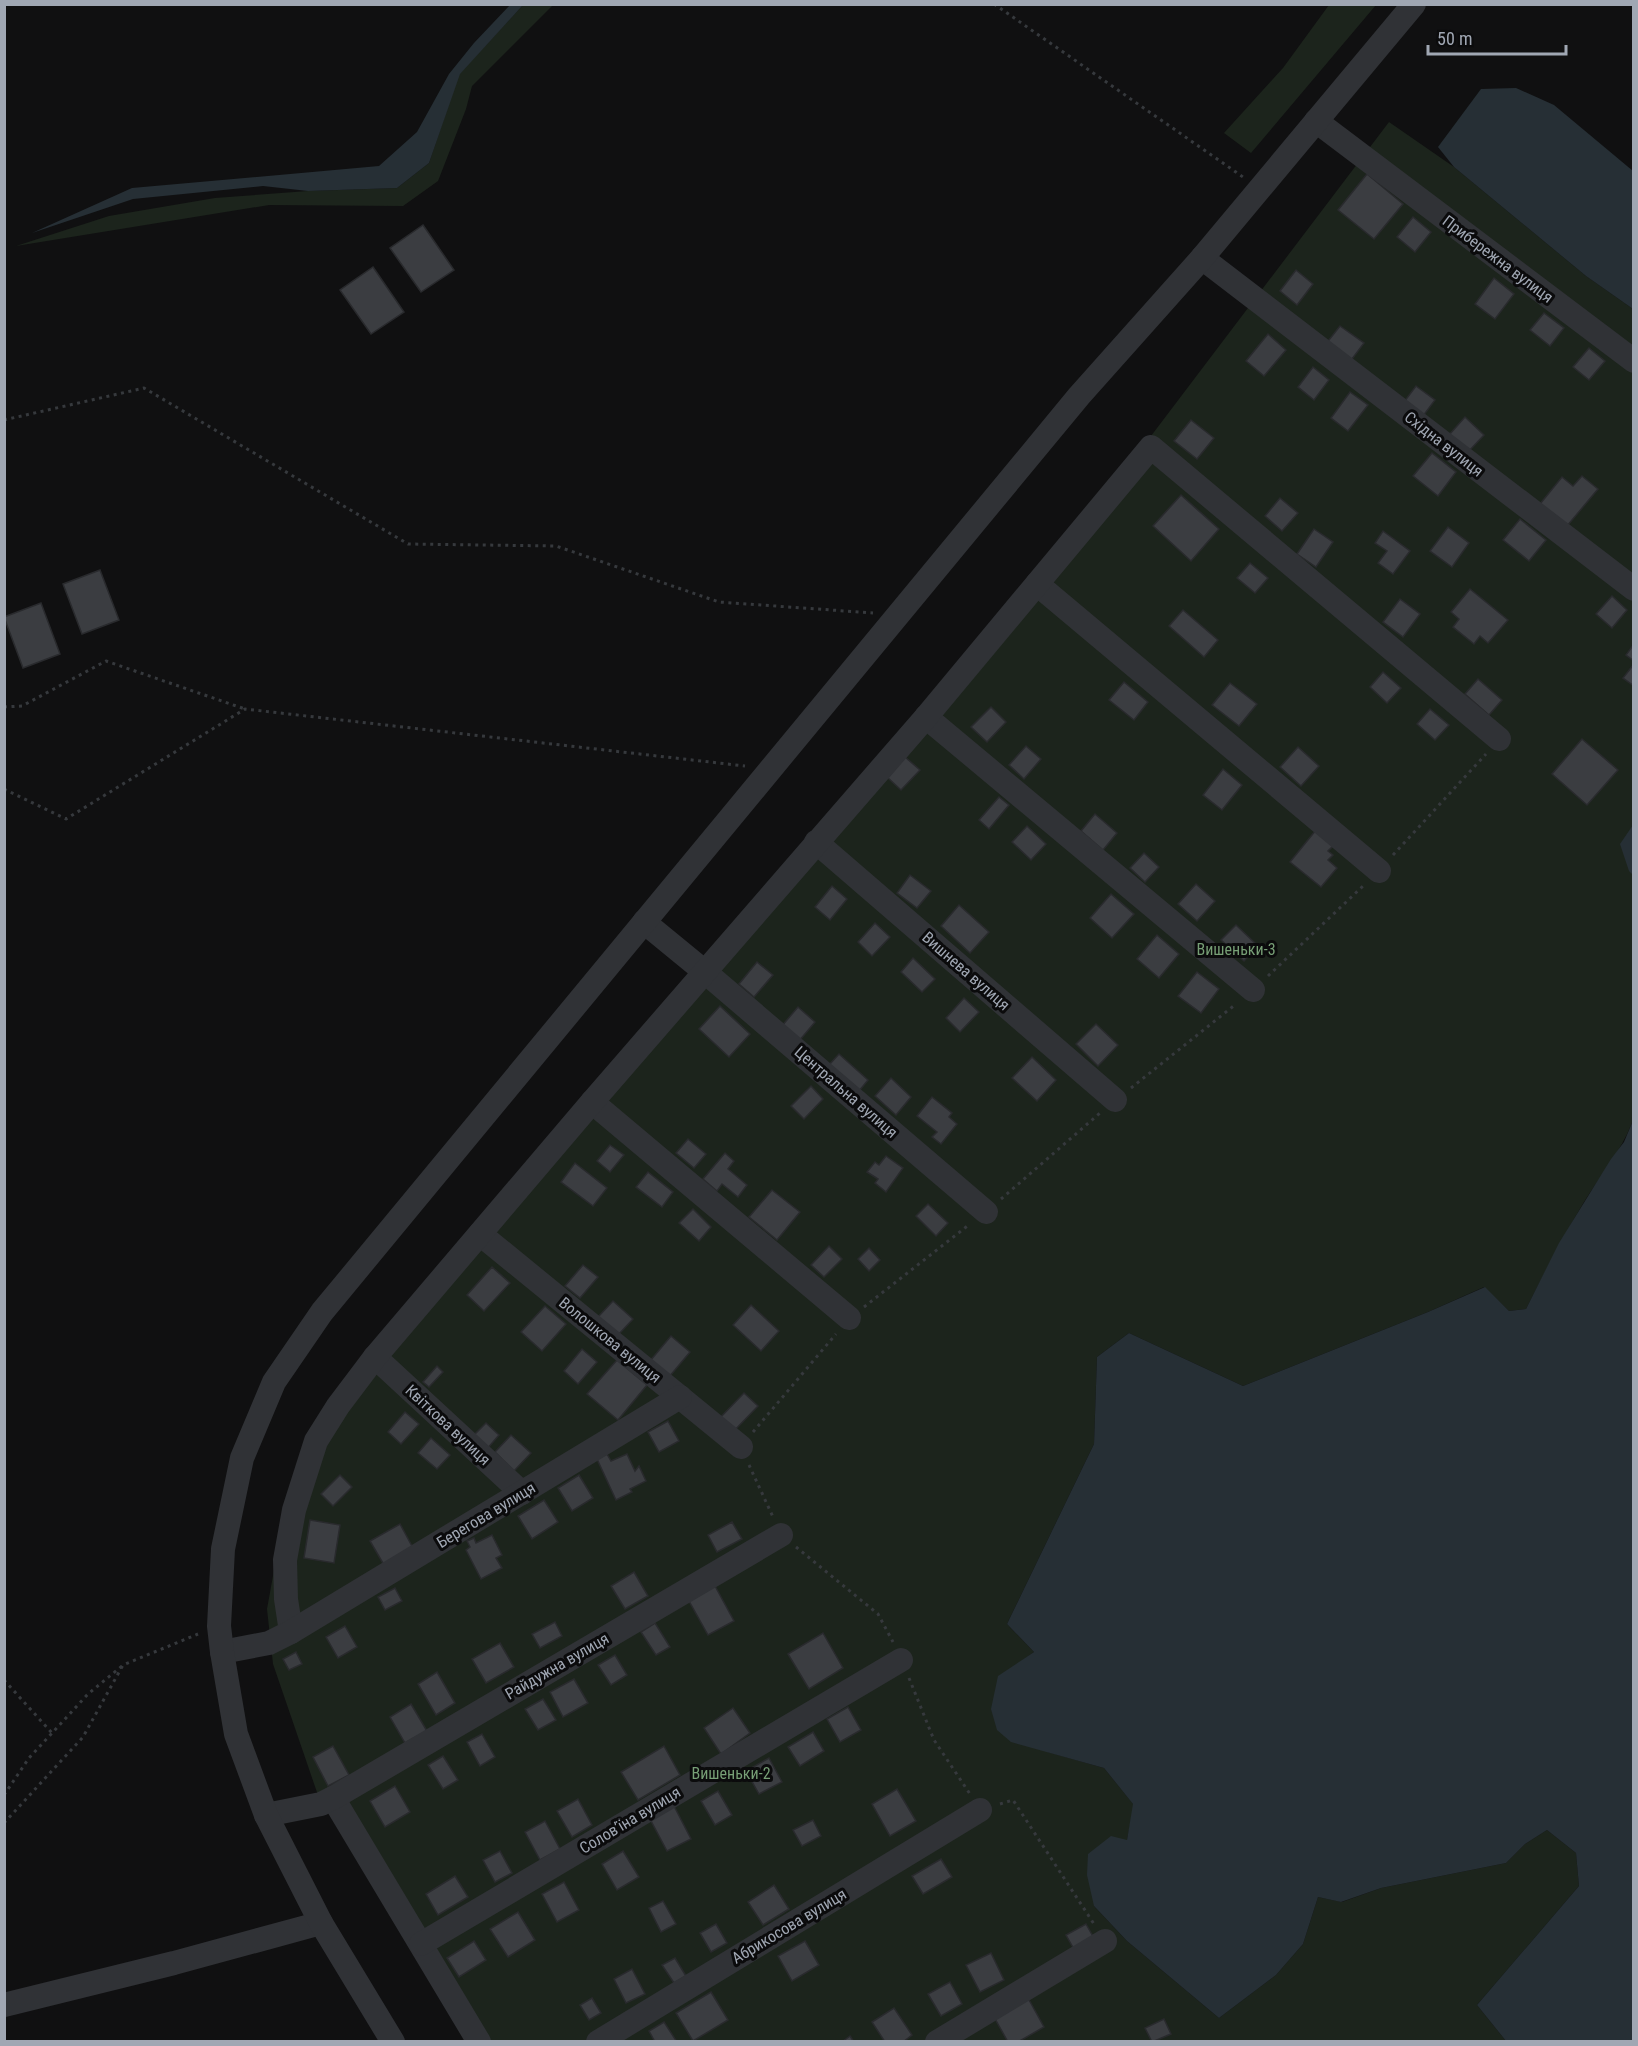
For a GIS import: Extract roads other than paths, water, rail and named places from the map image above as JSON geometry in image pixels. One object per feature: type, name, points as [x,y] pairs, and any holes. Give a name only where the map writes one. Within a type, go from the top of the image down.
[{"type":"street","points":[[393,2042],[321,1923],[266,1815],[236,1734],[219,1626],[223,1549],[242,1458],[274,1382],[322,1312],[1079,396],[1202,258],[1414,4]]},
{"type":"street","name":"Прибережна вулиця","points":[[1316,122],[1634,361]]},
{"type":"street","name":"Східна вулиця","points":[[1202,258],[1634,590]]},
{"type":"street","points":[[291,1632],[286,1599],[285,1560],[294,1510],[316,1441],[338,1406],[375,1357],[592,1102],[926,717],[1151,447],[1499,739]]},
{"type":"street","points":[[1037,584],[1379,871]]},
{"type":"street","points":[[926,717],[1253,990]]},
{"type":"street","name":"Вишнева вулиця","points":[[816,842],[1115,1100]]},
{"type":"street","name":"Центральна вулиця","points":[[644,922],[986,1212]]},
{"type":"street","points":[[592,1102],[849,1318]]},
{"type":"street","name":"Волошкова вулиця","points":[[480,1234],[741,1447]]},
{"type":"street","name":"Квіткова вулиця","points":[[375,1357],[522,1493]]},
{"type":"street","name":"Берегова вулиця","points":[[222,1652],[269,1643],[291,1632],[680,1397]]},
{"type":"street","name":"Райдужна вулиця","points":[[266,1815],[321,1804],[333,1798],[781,1535]]},
{"type":"street","name":"Соловʼїна вулиця","points":[[421,1944],[901,1660]]},
{"type":"street","points":[[333,1798],[479,2042]]},
{"type":"street","name":"Абрикосова вулиця","points":[[598,2042],[980,1810]]},
{"type":"street","points":[[4,2004],[174,1963],[321,1923]]},
{"type":"street","points":[[937,2042],[1105,1941]]},
{"type":"park label","name":"Вишеньки-3","points":[[1236,949]]},
{"type":"park label","name":"Вишеньки-2","points":[[731,1773]]}]
